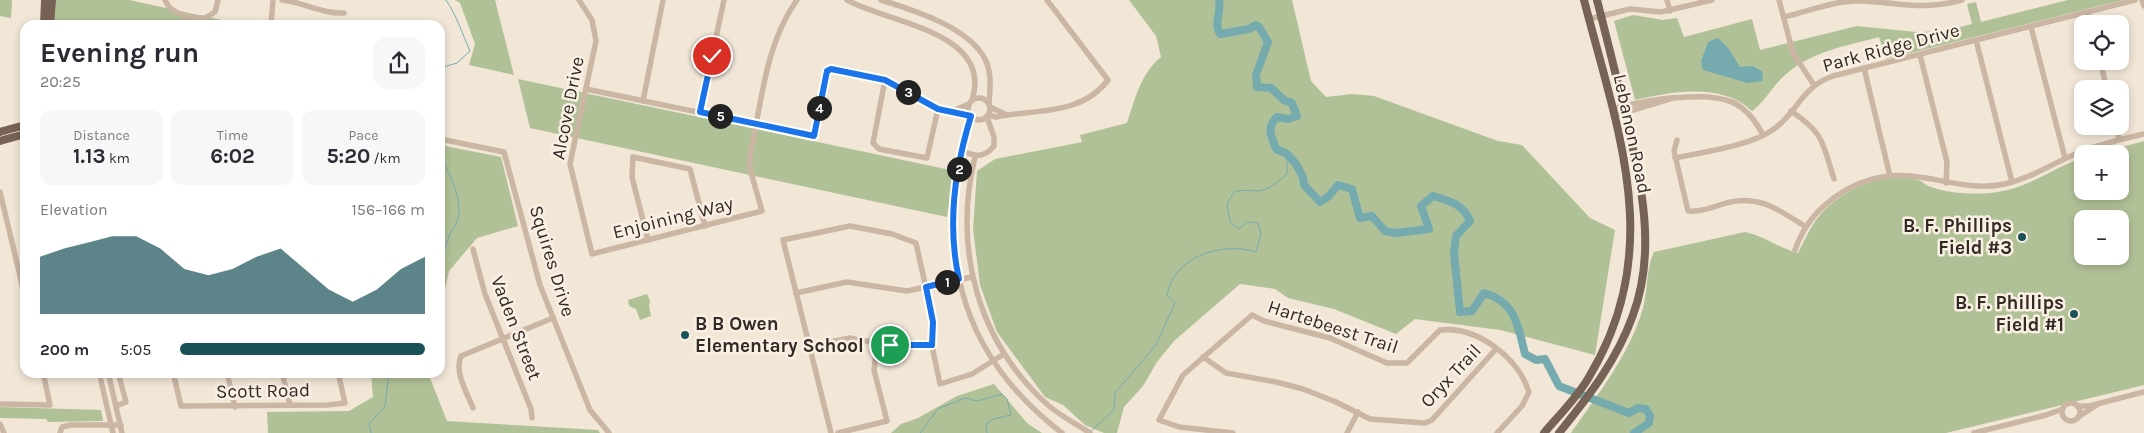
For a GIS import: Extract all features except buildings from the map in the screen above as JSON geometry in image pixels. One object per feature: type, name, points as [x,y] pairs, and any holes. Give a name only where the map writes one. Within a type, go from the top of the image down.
[{"type":"main road","points":[[44,20],[45,0]]},
{"type":"main road","points":[[50,20],[52,0]]},
{"type":"main road","name":"Lebanon Road","points":[[1544,433],[1577,394],[1600,358],[1619,310],[1631,251],[1630,196],[1584,0]]},
{"type":"main road","name":"Lebanon Road","points":[[1561,431],[1595,388],[1610,364],[1634,314],[1645,255],[1643,196],[1597,0]]},
{"type":"main road","points":[[0,132],[20,126]]},
{"type":"main road","points":[[0,140],[20,135]]},
{"type":"main road","points":[[1630,196],[1643,196]]},
{"type":"street","points":[[165,0],[171,10],[189,16],[205,18],[214,12],[218,0]]},
{"type":"street","points":[[271,20],[273,0]]},
{"type":"street","points":[[282,0],[300,2],[335,14],[344,13]]},
{"type":"street","name":"Alcove Drive","points":[[581,0],[592,19],[596,34],[570,164],[592,254]]},
{"type":"street","points":[[643,100],[663,0]]},
{"type":"street","points":[[700,112],[724,0]]},
{"type":"street","points":[[757,124],[778,32],[797,0]]},
{"type":"street","points":[[847,0],[874,13],[920,27],[961,51],[975,70],[976,87],[971,102],[954,197],[953,233],[959,279],[974,328],[992,361],[1014,391],[1062,433]]},
{"type":"street","points":[[881,0],[920,12],[970,40],[986,62],[990,78],[988,116],[992,127],[994,146],[982,156],[975,157],[963,151]]},
{"type":"street","points":[[586,89],[814,136],[827,71],[831,69],[885,80],[938,109],[981,120],[988,116],[996,117],[1060,110],[1093,93],[1108,80],[1047,0]]},
{"type":"street","points":[[1667,0],[1670,10]]},
{"type":"street","points":[[1589,18],[1630,9],[1653,12],[1670,10],[1712,0]]},
{"type":"street","points":[[1779,0],[1793,53],[1814,85]]},
{"type":"street","points":[[1784,17],[1858,1],[1930,3],[1944,6],[1962,0]]},
{"type":"street","name":"Park Ridge Drive","points":[[1675,158],[1762,135],[1780,124],[1814,85],[1832,76],[2135,0]]},
{"type":"street","points":[[2142,0],[2144,6]]},
{"type":"street","points":[[2031,26],[2065,158]]},
{"type":"street","points":[[1976,40],[2012,182]]},
{"type":"street","points":[[1920,54],[1947,162],[1946,183]]},
{"type":"street","points":[[1864,68],[1890,176]]},
{"type":"street","points":[[885,80],[873,143],[879,149],[927,158],[938,109]]},
{"type":"street","points":[[1612,113],[1675,98],[1714,96],[1743,108],[1752,116],[1762,135]]},
{"type":"street","points":[[950,112],[983,98],[990,105],[1007,115]]},
{"type":"street","points":[[1790,111],[1812,125],[1819,135],[1834,179]]},
{"type":"street","name":"Enjoining Way","points":[[592,254],[762,211],[750,169],[750,157],[757,124]]},
{"type":"street","points":[[1795,250],[1806,227],[1819,210],[1841,192],[1866,181],[1890,176],[1911,176],[1946,183],[1982,186],[2012,182],[2034,175],[2065,158],[2090,148],[2144,134]]},
{"type":"street","points":[[2118,135],[2119,140]]},
{"type":"street","name":"Squires Drive","points":[[445,140],[504,152],[540,284],[590,410],[609,433]]},
{"type":"street","points":[[1677,140],[1674,145],[1675,158],[1688,211],[1697,212],[1744,200],[1754,200],[1775,206],[1806,227]]},
{"type":"street","points":[[648,240],[632,177],[633,157],[690,169],[705,226]]},
{"type":"street","points":[[975,157],[969,179],[966,230],[972,277],[988,326],[1016,373],[1036,394],[1066,418],[1090,433]]},
{"type":"street","points":[[958,175],[969,179]]},
{"type":"street","points":[[0,192],[20,277]]},
{"type":"street","points":[[831,433],[783,240],[841,226],[852,226],[892,234],[916,243],[933,322],[932,345],[940,384],[970,375],[1004,354]]},
{"type":"street","name":"Vaden Street","points":[[473,249],[485,294],[531,410],[532,418]]},
{"type":"street","points":[[796,293],[847,282],[900,291],[972,277]]},
{"type":"street","name":"Hartebeest Trail","points":[[1203,357],[1252,316],[1264,321],[1330,338],[1387,363],[1404,365],[1439,330],[1478,336],[1496,349]]},
{"type":"street","points":[[472,408],[458,364],[461,356],[553,318]]},
{"type":"street","points":[[810,346],[848,338],[877,343],[932,345]]},
{"type":"street","points":[[838,433],[887,421],[874,370],[877,343]]},
{"type":"street","points":[[1496,349],[1520,370],[1529,396],[1497,433]]},
{"type":"street","name":"Oryx Trail","points":[[1358,412],[1372,419],[1429,422],[1462,389],[1496,349]]},
{"type":"street","points":[[1233,433],[1179,427],[1159,420],[1180,380],[1203,357],[1226,373],[1294,386],[1358,412],[1347,433]]},
{"type":"street","points":[[0,404],[50,405],[44,378]]},
{"type":"street","points":[[100,378],[113,433]]},
{"type":"street","points":[[109,378],[122,433]]},
{"type":"street","points":[[116,406],[126,402],[120,378]]},
{"type":"street","name":"Scott Road","points":[[174,378],[181,406],[235,407],[345,403],[339,378]]},
{"type":"street","points":[[228,378],[235,407]]},
{"type":"street","points":[[283,378],[290,405]]},
{"type":"street","points":[[1974,433],[2046,415],[2063,409],[2070,403],[2077,406],[2101,403],[2144,392]]},
{"type":"street","points":[[2046,415],[2071,421],[2101,403]]},
{"type":"street","points":[[2077,406],[2079,410],[2078,417]]},
{"type":"street","points":[[2063,409],[2064,418]]},
{"type":"street","points":[[0,424],[4,433]]},
{"type":"street","points":[[60,433],[62,427],[70,425],[121,425]]},
{"type":"green space","points":[[0,0],[12,0],[11,18],[0,16]]},
{"type":"green space","points":[[55,0],[129,0],[222,20],[53,20]]},
{"type":"green space","points":[[455,0],[495,0],[514,75],[469,65],[475,44],[460,3]]},
{"type":"green space","points":[[1129,0],[1292,0],[1311,81],[1326,97],[1352,94],[1374,96],[1498,141],[1522,145],[1590,218],[1615,230],[1595,355],[1500,330],[1415,319],[1396,334],[1334,309],[1288,298],[1275,289],[1240,284],[1174,341],[1157,362],[1143,386],[1124,407],[1117,433],[1104,433],[1085,425],[1063,405],[1045,397],[997,332],[980,285],[973,229],[977,171],[995,159],[1082,142],[1080,135],[1127,123],[1136,96],[1148,71],[1161,57],[1156,36]]},
{"type":"green space","points":[[2068,0],[2123,0],[1886,59],[1879,37],[1842,47],[1796,66],[1781,78],[1752,111],[1740,102],[1726,96],[1711,93],[1680,92],[1635,100],[1614,21],[1633,15],[1663,20],[1677,18],[1684,37],[1752,19],[1760,50],[1857,26],[1916,32],[1944,31],[1972,24],[1967,4],[1976,2],[1981,22]]},
{"type":"green space","points":[[518,79],[955,171],[947,217],[530,128]]},
{"type":"green space","points":[[2144,141],[2144,385],[1946,433],[1571,433],[1612,373],[1630,341],[1643,308],[1651,258],[1654,252],[1745,232],[1798,253],[1814,223],[1823,212],[1847,193],[1876,180],[1907,178],[1947,191],[1973,194],[1990,193],[2021,186],[2074,161],[2074,200],[2129,200],[2129,145]]},
{"type":"green space","points":[[445,146],[501,157],[518,226],[477,238],[449,271],[445,289]]},
{"type":"green space","points":[[647,294],[650,301],[651,316],[640,320],[636,309],[629,306],[628,300]]},
{"type":"green space","points":[[371,378],[430,378],[447,421],[598,430],[600,433],[268,433],[267,412],[349,411],[373,397]]},
{"type":"green space","points":[[994,384],[1027,423],[1042,433],[891,433],[901,424],[918,418],[957,396]]},
{"type":"green space","points":[[0,407],[101,410],[103,421],[48,422],[46,419],[0,418]]},
{"type":"water","points":[[1718,38],[1729,49],[1740,67],[1752,66],[1762,71],[1763,81],[1748,83],[1703,70],[1701,61],[1708,42]]},
{"type":"waterway","points":[[445,67],[457,63],[470,51],[446,0]]},
{"type":"waterway","points":[[1219,0],[1217,25],[1220,34],[1249,29],[1256,25],[1268,42],[1256,75],[1257,87],[1271,88],[1284,100],[1292,103],[1297,116],[1288,119],[1277,117],[1270,132],[1272,140],[1276,149],[1287,154],[1296,164],[1303,177],[1304,185],[1320,202],[1329,196],[1338,185],[1352,189],[1360,218],[1372,216],[1385,231],[1395,233],[1429,229],[1421,206],[1433,196],[1460,207],[1470,221],[1456,236],[1454,253],[1460,312],[1472,311],[1484,293],[1503,302],[1514,316],[1525,354],[1536,360],[1545,359],[1559,386],[1629,413],[1638,408],[1646,409],[1650,416],[1649,423],[1634,433]]},
{"type":"waterway","points":[[1091,431],[1114,410],[1115,393],[1156,345],[1175,303],[1167,296],[1171,282],[1178,271],[1188,262],[1214,251],[1243,249],[1256,252],[1261,234],[1258,223],[1247,222],[1239,229],[1230,222],[1227,204],[1234,192],[1262,190],[1281,179],[1287,174],[1287,154]]},
{"type":"waterway","points":[[445,167],[452,180],[459,206],[457,222],[445,247]]},
{"type":"waterway","points":[[371,433],[369,424],[385,406],[388,378]]},
{"type":"waterway","points":[[920,433],[938,409],[965,398],[977,401],[1002,394],[1007,399],[1011,415],[993,419],[986,424],[987,433]]},
{"type":"place","name":"B. F. Phillips Field #3","points":[[2022,237]]},
{"type":"place","name":"B. F. Phillips Field #1","points":[[2074,314]]},
{"type":"place","name":"B B Owen Elementary School","points":[[685,335]]},
{"type":"route","points":[[712,56],[700,112],[814,136],[827,71],[831,69],[873,76],[885,80],[938,109],[971,116],[954,197],[953,240],[959,279],[926,287],[933,322],[932,345],[890,345]]}]
